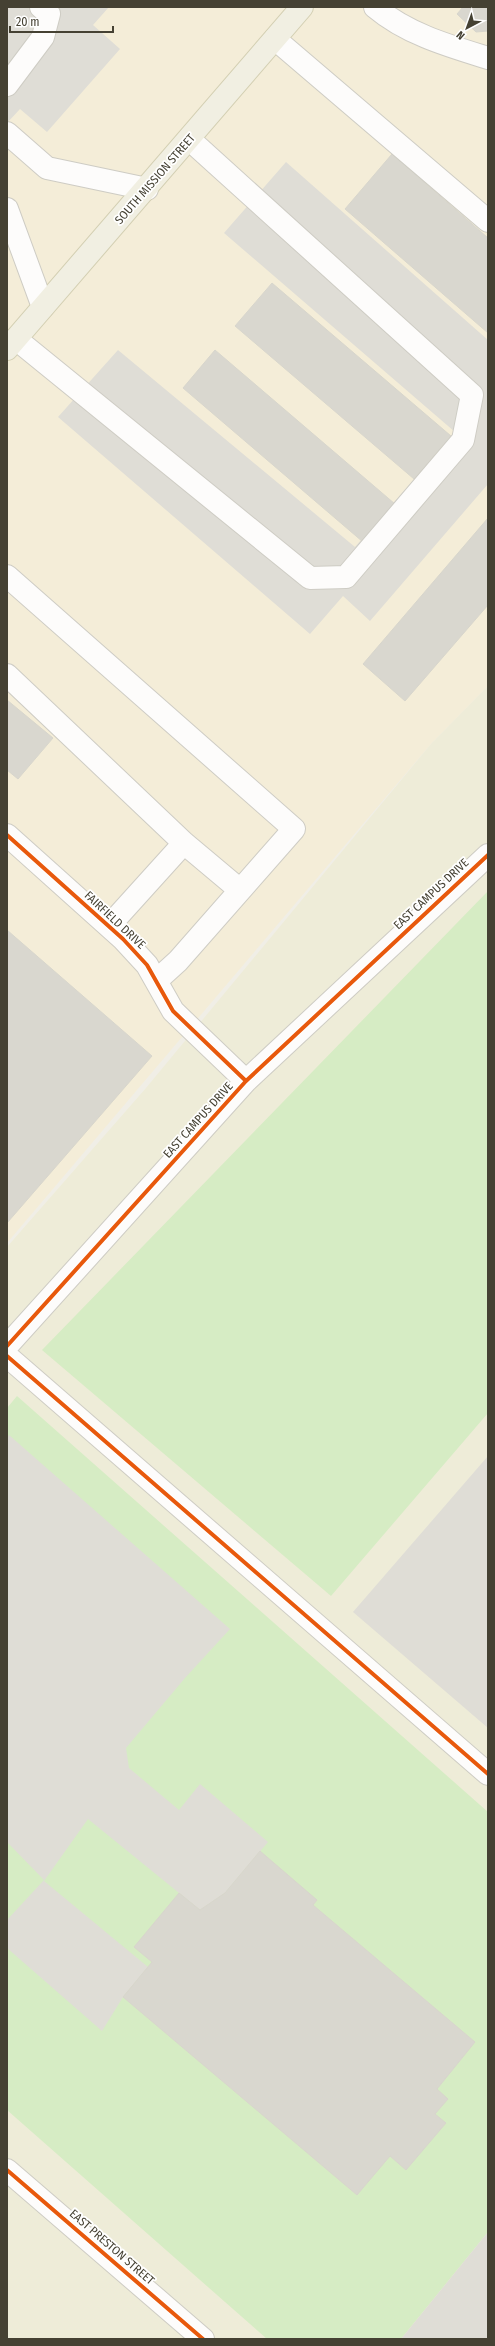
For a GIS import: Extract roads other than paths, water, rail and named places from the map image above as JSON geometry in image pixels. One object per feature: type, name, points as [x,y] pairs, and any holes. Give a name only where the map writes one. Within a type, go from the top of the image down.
[{"type":"main road","name":"SOUTH MISSION STREET","points":[[11,344],[189,140],[302,7]]},
{"type":"street","points":[[7,85],[43,37],[49,14],[41,7]]},
{"type":"street","points":[[376,7],[391,20],[442,43],[488,58]]},
{"type":"street","points":[[275,39],[488,221]]},
{"type":"street","points":[[7,133],[47,168],[146,189]]},
{"type":"street","points":[[11,344],[310,578],[346,577],[463,440],[472,395],[189,140]]},
{"type":"street","points":[[7,209],[43,308]]},
{"type":"street","points":[[7,576],[294,829],[178,961],[156,981]]},
{"type":"street","points":[[7,675],[184,842],[240,890]]},
{"type":"street","name":"FAIRFIELD DRIVE","points":[[7,835],[136,952],[156,981],[172,1011],[246,1081]]},
{"type":"street","points":[[109,926],[184,842]]},
{"type":"street","name":"EAST CAMPUS DRIVE","points":[[7,1346],[246,1081],[488,855]]},
{"type":"street","points":[[7,1356],[488,1774]]},
{"type":"street","name":"EAST PRESTON STREET","points":[[7,2170],[203,2339]]}]
